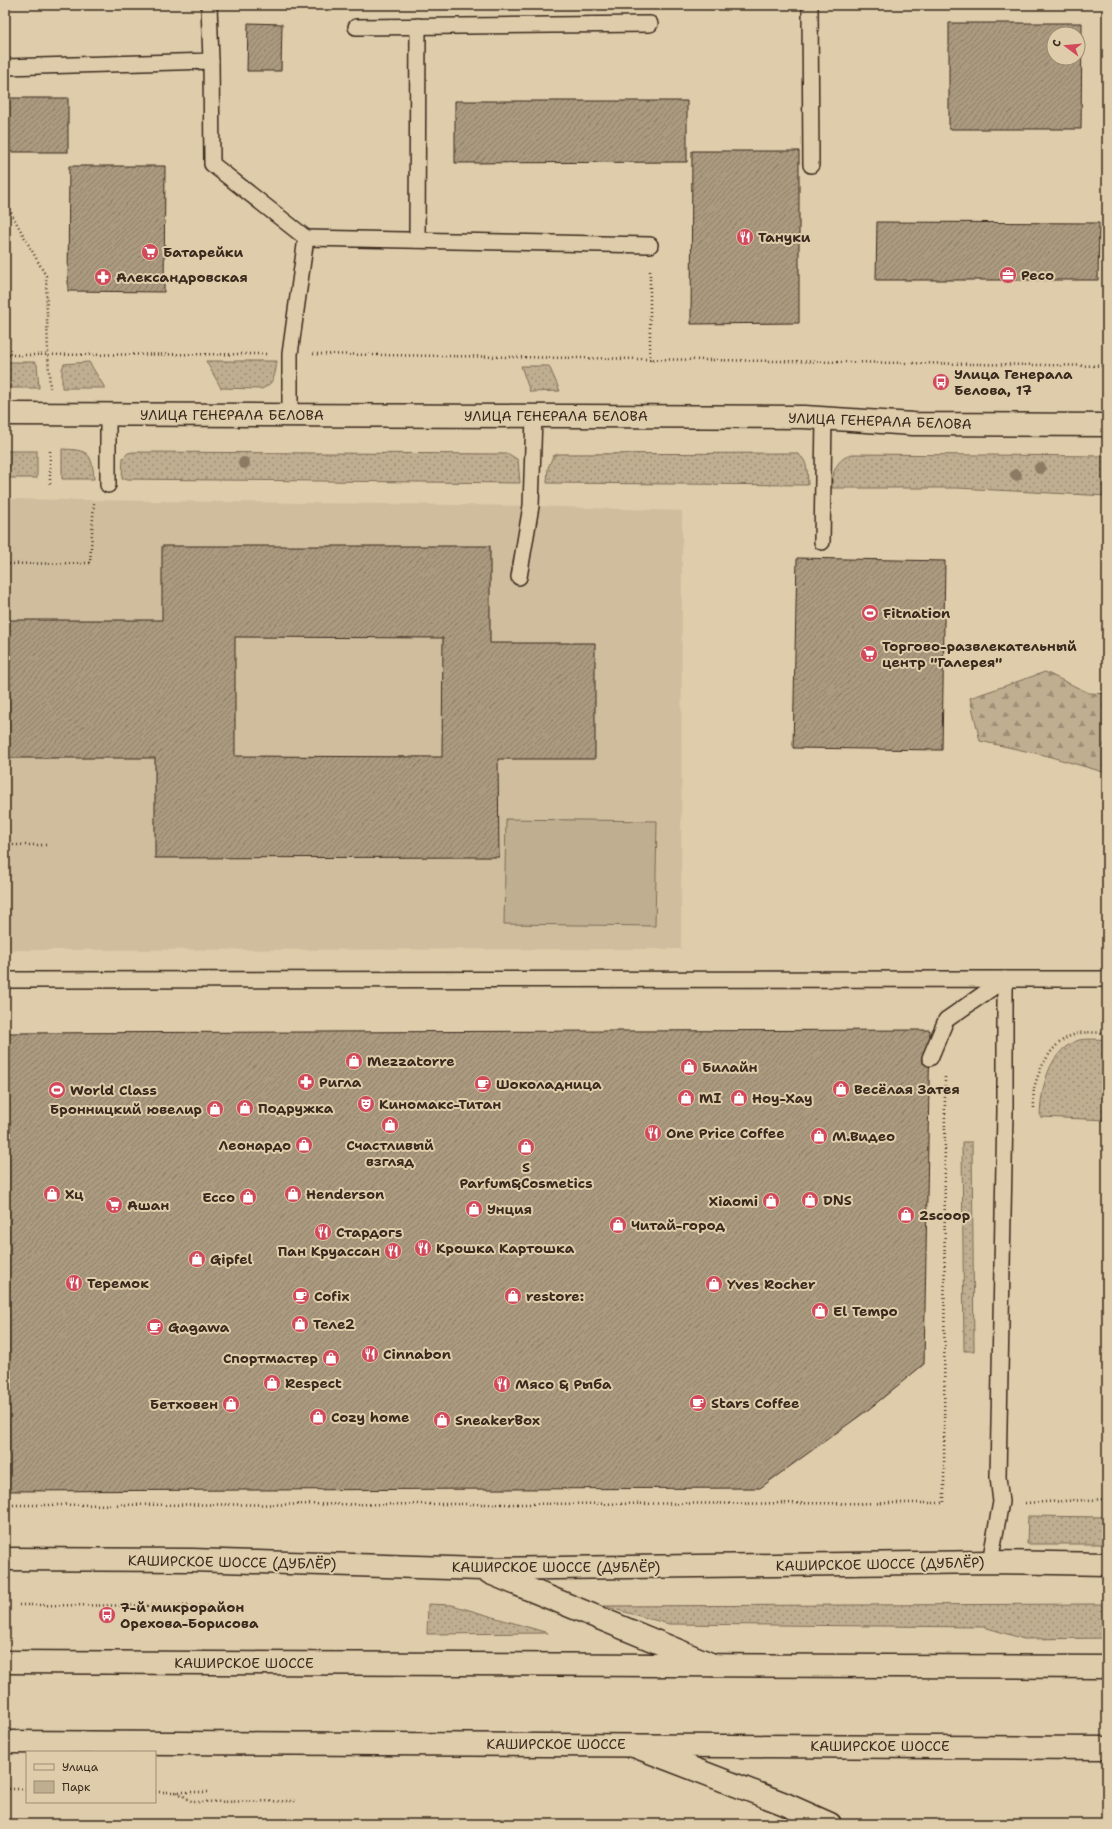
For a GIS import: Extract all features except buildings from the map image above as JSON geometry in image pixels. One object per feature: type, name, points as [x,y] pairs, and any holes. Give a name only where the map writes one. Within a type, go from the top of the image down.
[{"type":"main road","name":"УЛИЦА ГЕНЕРАЛА БЕЛОВА","points":[[5,414],[824,418],[913,424],[1107,425]]},
{"type":"main road","name":"КАШИРСКОЕ ШОССЕ (ДУБЛЁР)","points":[[5,1559],[192,1560],[481,1569],[990,1562],[1107,1564]]},
{"type":"main road","points":[[481,1569],[714,1665]]},
{"type":"main road","name":"КАШИРСКОЕ ШОССЕ","points":[[5,1662],[1107,1667]]},
{"type":"main road","name":"КАШИРСКОЕ ШОССЕ","points":[[5,1742],[1107,1748]]},
{"type":"main road","points":[[631,1745],[785,1804],[830,1824]]},
{"type":"lane","points":[[209,5],[212,164],[306,238],[650,245]]},
{"type":"lane","points":[[810,5],[812,165]]},
{"type":"lane","points":[[356,27],[650,24]]},
{"type":"lane","points":[[418,26],[418,240]]},
{"type":"lane","points":[[5,67],[210,61]]},
{"type":"lane","points":[[290,415],[290,354],[306,238]]},
{"type":"lane","points":[[108,414],[108,485]]},
{"type":"lane","points":[[519,577],[531,506],[534,417]]},
{"type":"lane","points":[[822,542],[824,418]]},
{"type":"lane","points":[[930,1058],[946,1020],[1005,979]]},
{"type":"lane","points":[[990,1562],[1001,1502],[998,1477],[1005,1111],[1005,979]]},
{"type":"lane","points":[[5,980],[1107,979]]},
{"type":"path","points":[[5,202],[46,276],[50,388]]},
{"type":"path","points":[[650,245],[650,360]]},
{"type":"path","points":[[5,355],[290,354],[1107,366]]},
{"type":"path","points":[[50,451],[50,484]]},
{"type":"path","points":[[5,564],[90,563],[94,500],[108,485]]},
{"type":"path","points":[[5,845],[46,845]]},
{"type":"path","points":[[1034,1108],[1034,1090],[1040,1069],[1051,1051],[1062,1041],[1076,1033],[1107,1033]]},
{"type":"path","points":[[5,1505],[944,1503],[945,1074]]},
{"type":"path","points":[[1025,1503],[1107,1499]]},
{"type":"path","points":[[19,1605],[213,1606]]},
{"type":"path","points":[[5,1789],[26,1789]]},
{"type":"path","points":[[156,1792],[209,1792]]},
{"type":"path","points":[[177,1792],[193,1802],[298,1801]]},
{"type":"shaded area","points":[[5,499],[531,506],[682,511],[681,949],[5,950]]},
{"type":"green space","points":[[206,361],[277,361],[274,378],[266,387],[261,389],[221,388]]},
{"type":"green space","points":[[5,362],[34,362],[37,364],[39,388],[5,388]]},
{"type":"green space","points":[[89,362],[105,388],[62,388],[62,369],[64,364]]},
{"type":"green space","points":[[521,366],[549,366],[560,391],[530,392]]},
{"type":"green space","points":[[62,449],[78,450],[87,454],[92,463],[94,479],[62,479]]},
{"type":"green space","points":[[5,451],[37,451],[37,478],[5,478]]},
{"type":"green space","points":[[128,453],[509,454],[518,460],[520,483],[122,479],[123,458]]},
{"type":"green space","points":[[795,453],[800,455],[805,462],[808,485],[547,483],[548,468],[553,456],[558,454]]},
{"type":"green space","points":[[853,454],[1107,456],[1107,496],[957,488],[832,488],[836,467],[843,459]]},
{"type":"green space","points":[[1045,672],[1089,693],[1107,694],[1107,773],[1044,755],[980,741],[970,698]]},
{"type":"green space","points":[[506,819],[657,821],[655,926],[504,924]]},
{"type":"green space","points":[[1107,1039],[1107,1120],[1040,1117],[1042,1095],[1048,1072],[1053,1061],[1060,1052],[1068,1045],[1079,1040]]},
{"type":"green space","points":[[962,1142],[972,1142],[974,1351],[964,1351]]},
{"type":"green space","points":[[1028,1516],[1107,1517],[1107,1544],[1027,1544]]},
{"type":"green space","points":[[428,1604],[452,1605],[548,1633],[427,1634]]},
{"type":"green space","points":[[1107,1604],[1107,1638],[1024,1639],[984,1627],[669,1624],[603,1606]]},
{"type":"place","name":"Тануки","points":[[745,237]]},
{"type":"place","name":"Батарейки","points":[[150,252]]},
{"type":"place","name":"Ресо","points":[[1008,275]]},
{"type":"place","name":"Александровская","points":[[103,277]]},
{"type":"place","name":"Улица Генерала Белова, 17","points":[[941,382]]},
{"type":"place","name":"Fitnation","points":[[870,613]]},
{"type":"place","name":"Торгово-развлекательный центр \"Галерея\"","points":[[869,654]]},
{"type":"place","name":"Mezzatorre","points":[[354,1061]]},
{"type":"place","name":"Билайн","points":[[689,1067]]},
{"type":"place","name":"Ригла","points":[[306,1082]]},
{"type":"place","name":"Шоколадница","points":[[483,1084]]},
{"type":"place","name":"Весёлая Затея","points":[[841,1089]]},
{"type":"place","name":"World Class","points":[[57,1090]]},
{"type":"place","name":"MI","points":[[686,1098]]},
{"type":"place","name":"Ноу-Хау","points":[[739,1098]]},
{"type":"place","name":"Киномакс-Титан","points":[[366,1104]]},
{"type":"place","name":"Подружка","points":[[245,1108]]},
{"type":"place","name":"Бронницкий ювелир","points":[[215,1109]]},
{"type":"place","name":"Счастливый взгляд","points":[[390,1125]]},
{"type":"place","name":"One Price Coffee","points":[[653,1133]]},
{"type":"place","name":"М.Видео","points":[[819,1136]]},
{"type":"place","name":"Леонардо","points":[[304,1145]]},
{"type":"place","name":"S Parfum&Cosmetics","points":[[526,1147]]},
{"type":"place","name":"Хц","points":[[52,1194]]},
{"type":"place","name":"Henderson","points":[[293,1194]]},
{"type":"place","name":"Ecco","points":[[248,1197]]},
{"type":"place","name":"DNS","points":[[810,1200]]},
{"type":"place","name":"Xiaomi","points":[[771,1201]]},
{"type":"place","name":"Ашан","points":[[114,1205]]},
{"type":"place","name":"Унция","points":[[474,1209]]},
{"type":"place","name":"2scoop","points":[[906,1215]]},
{"type":"place","name":"Читай-город","points":[[618,1225]]},
{"type":"place","name":"Стардогs","points":[[323,1232]]},
{"type":"place","name":"Крошка Картошка","points":[[423,1248]]},
{"type":"place","name":"Пан Круассан","points":[[393,1251]]},
{"type":"place","name":"Gipfel","points":[[197,1259]]},
{"type":"place","name":"Теремок","points":[[74,1283]]},
{"type":"place","name":"Yves Rocher","points":[[714,1284]]},
{"type":"place","name":"Cofix","points":[[301,1296]]},
{"type":"place","name":"restore:","points":[[513,1296]]},
{"type":"place","name":"El Tempo","points":[[820,1311]]},
{"type":"place","name":"Теле2","points":[[300,1324]]},
{"type":"place","name":"Gagawa","points":[[155,1327]]},
{"type":"place","name":"Cinnabon","points":[[370,1354]]},
{"type":"place","name":"Спортмастер","points":[[331,1358]]},
{"type":"place","name":"Respect","points":[[272,1383]]},
{"type":"place","name":"Мясо & Рыба","points":[[502,1384]]},
{"type":"place","name":"Stars Coffee","points":[[698,1403]]},
{"type":"place","name":"Бетховен","points":[[231,1404]]},
{"type":"place","name":"Cozy home","points":[[318,1417]]},
{"type":"place","name":"SneakerBox","points":[[442,1420]]},
{"type":"place","name":"7-й микрорайон Орехова-Борисова","points":[[107,1615]]}]
